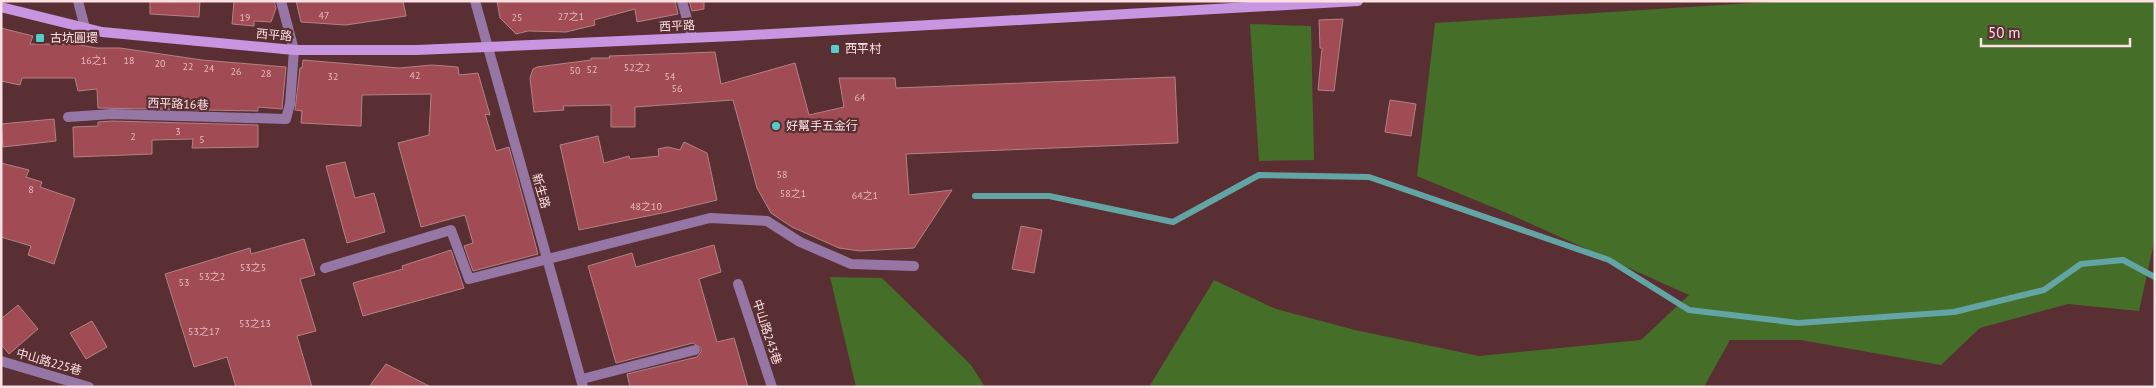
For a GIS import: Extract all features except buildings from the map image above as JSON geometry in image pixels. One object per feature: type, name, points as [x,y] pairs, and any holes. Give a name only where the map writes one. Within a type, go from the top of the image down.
[{"type":"main road","name":"西平路","points":[[1,7],[102,32],[294,50],[487,48],[1358,1]]},
{"type":"street","points":[[78,1],[85,28]]},
{"type":"street","points":[[281,1],[294,50]]},
{"type":"street","name":"新生路","points":[[475,1],[583,383]]},
{"type":"street","points":[[682,1],[692,37]]},
{"type":"street","name":"西平路16巷","points":[[68,117],[112,114],[286,119],[290,104],[294,50]]},
{"type":"street","points":[[325,268],[451,230],[469,280],[710,218],[767,221],[800,242],[851,264],[914,266]]},
{"type":"street","name":"中山路243巷","points":[[738,284],[772,387]]},
{"type":"street","points":[[583,383],[695,350]]},
{"type":"street","name":"中山路225巷","points":[[1,361],[89,387]]},
{"type":"green space","points":[[1785,1],[2155,1],[2155,238],[2139,311],[2068,304],[1980,328],[1941,365],[1801,340],[1730,340],[1704,387],[1149,387],[1214,280],[1276,309],[1355,330],[1479,356],[1641,340],[1689,295],[1509,214],[1417,176],[1435,23]]},
{"type":"green space","points":[[1250,24],[1311,26],[1314,160],[1259,161]]},
{"type":"green space","points":[[830,277],[882,278],[971,365],[985,387],[856,387]]},
{"type":"waterway","points":[[975,196],[1049,196],[1173,222],[1259,175],[1369,177],[1609,260],[1689,310],[1798,323],[1954,312],[2044,290],[2081,264],[2123,260],[2155,277]]},
{"type":"place","name":"古坑圓環","points":[[40,38]]},
{"type":"place","name":"西平村","points":[[835,49]]},
{"type":"place","name":"好幫手五金行","points":[[776,126]]}]
